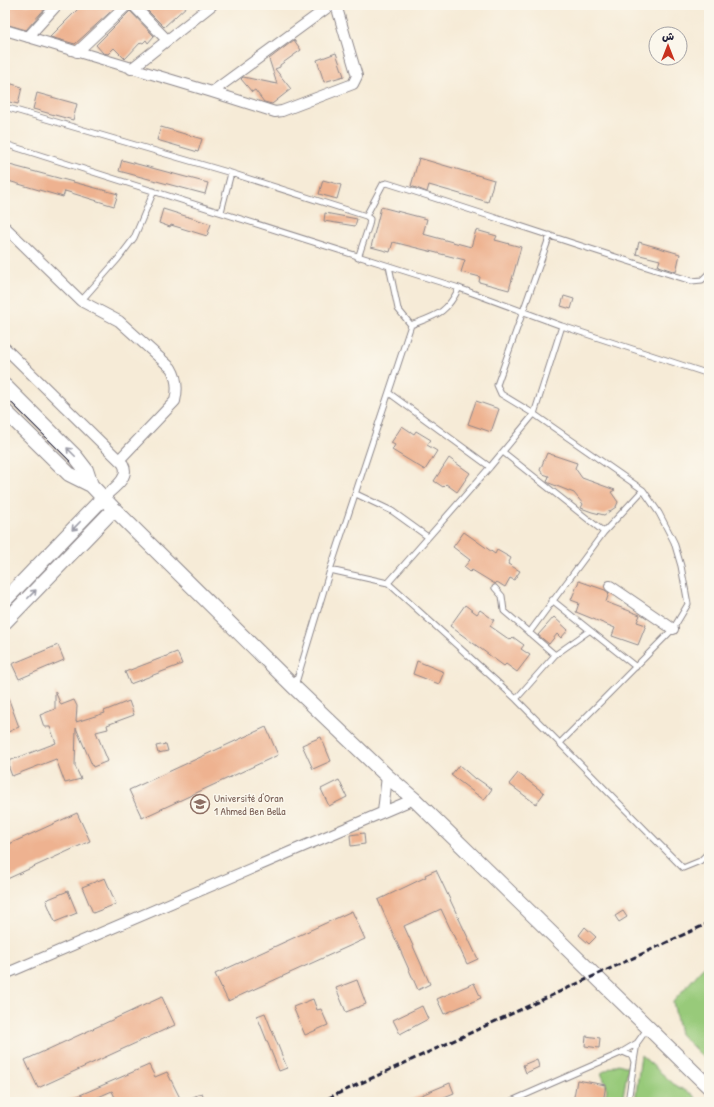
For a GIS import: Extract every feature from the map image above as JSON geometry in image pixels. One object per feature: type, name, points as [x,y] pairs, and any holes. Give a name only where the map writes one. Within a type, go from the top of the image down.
[{"type":"main road","points":[[5,386],[82,463],[91,485]]},
{"type":"main road","points":[[5,410],[70,474],[91,485],[294,687],[387,776],[414,799],[709,1087]]},
{"type":"main road","points":[[5,600],[103,498]]},
{"type":"main road","points":[[5,622],[114,509]]},
{"type":"street","points":[[28,37],[57,5]]},
{"type":"street","points":[[77,52],[127,5]]},
{"type":"street","points":[[132,5],[167,40]]},
{"type":"street","points":[[131,69],[212,5]]},
{"type":"street","points":[[212,92],[331,5]]},
{"type":"street","points":[[5,30],[275,112],[353,84],[357,76],[336,5]]},
{"type":"street","points":[[5,227],[81,301],[120,321],[170,368],[176,381],[177,395],[171,407],[119,460]]},
{"type":"street","points":[[5,348],[119,460],[125,468],[126,473],[124,478],[103,498]]},
{"type":"street","points":[[610,586],[673,629]]},
{"type":"street","points":[[383,812],[387,776]]},
{"type":"street","points":[[5,974],[414,799]]},
{"type":"lane","points":[[5,107],[231,173],[366,216],[370,219],[369,225],[358,258]]},
{"type":"lane","points":[[5,144],[154,190],[358,258],[459,288],[562,326],[709,374]]},
{"type":"lane","points":[[221,212],[231,173]]},
{"type":"lane","points":[[366,216],[383,184],[387,183],[550,235],[594,252],[692,281],[702,280],[709,274]]},
{"type":"lane","points":[[81,301],[118,259],[134,238],[154,190]]},
{"type":"lane","points":[[550,235],[497,385],[501,394],[534,414],[643,490],[659,513],[674,542],[682,566],[688,604],[673,629],[560,743]]},
{"type":"lane","points":[[389,266],[398,309],[411,325]]},
{"type":"lane","points":[[411,325],[440,314],[451,303],[459,288]]},
{"type":"lane","points":[[294,687],[330,570],[411,325]]},
{"type":"lane","points":[[388,583],[503,452],[534,414],[562,326]]},
{"type":"lane","points":[[389,393],[490,467]]},
{"type":"lane","points":[[503,452],[604,532]]},
{"type":"lane","points":[[529,633],[552,600],[604,532],[643,490]]},
{"type":"lane","points":[[356,494],[392,511],[428,537]]},
{"type":"lane","points":[[330,570],[388,583],[516,699],[683,868],[700,861],[709,852]]},
{"type":"lane","points":[[495,588],[502,596],[504,611],[555,655]]},
{"type":"lane","points":[[552,600],[636,667]]},
{"type":"lane","points":[[516,699],[555,655],[589,631]]},
{"type":"lane","points":[[509,1102],[620,1053],[637,1043],[648,1028]]},
{"type":"lane","points":[[628,1102],[637,1043]]},
{"type":"lane","points":[[620,1053],[629,1054],[634,1062]]},
{"type":"green space","points":[[709,961],[709,1063],[680,1034],[673,1002]]},
{"type":"green space","points":[[641,1055],[676,1086],[692,1094],[699,1102],[635,1102]]},
{"type":"green space","points":[[618,1064],[628,1067],[622,1102],[605,1102],[607,1087],[601,1073]]},
{"type":"building","points":[[5,5],[48,5],[26,30],[5,24]]},
{"type":"building","points":[[82,5],[118,5],[75,44],[50,37]]},
{"type":"building","points":[[142,5],[188,5],[164,27]]},
{"type":"building","points":[[130,11],[154,36],[148,43],[146,40],[143,43],[141,42],[125,59],[114,48],[108,54],[103,53],[96,45]]},
{"type":"building","points":[[294,40],[301,50],[280,65],[280,67],[275,69],[291,89],[272,104],[264,102],[255,90],[252,92],[241,79],[243,77],[277,84],[269,59]]},
{"type":"building","points":[[336,53],[344,76],[324,82],[317,60]]},
{"type":"building","points":[[5,82],[22,87],[18,104],[5,101]]},
{"type":"building","points":[[37,93],[77,104],[73,120],[33,109]]},
{"type":"building","points":[[161,127],[202,139],[198,152],[157,140]]},
{"type":"building","points":[[419,158],[494,180],[488,202],[429,185],[427,192],[411,186]]},
{"type":"building","points":[[122,160],[208,183],[205,194],[119,171]]},
{"type":"building","points":[[6,164],[118,194],[114,206],[65,191],[63,197],[5,180]]},
{"type":"building","points":[[323,180],[341,185],[337,199],[319,194]]},
{"type":"building","points":[[381,207],[427,219],[423,234],[471,247],[476,230],[497,236],[495,240],[521,247],[509,290],[479,282],[480,277],[461,272],[465,260],[393,242],[390,252],[371,247]]},
{"type":"building","points":[[163,209],[211,224],[207,236],[171,225],[170,227],[159,223]]},
{"type":"building","points":[[325,213],[357,219],[355,226],[324,221]]},
{"type":"building","points":[[639,242],[680,254],[676,272],[658,266],[660,260],[636,254]]},
{"type":"building","points":[[564,296],[574,299],[571,309],[561,306]]},
{"type":"building","points":[[476,401],[499,409],[491,432],[468,424]]},
{"type":"building","points":[[402,426],[414,434],[416,431],[431,440],[427,445],[437,451],[425,470],[392,450],[395,445],[391,443]]},
{"type":"building","points":[[547,453],[577,463],[575,468],[582,478],[615,490],[611,492],[618,502],[616,507],[604,515],[592,512],[581,508],[583,504],[574,493],[547,482],[549,476],[543,474],[540,470]]},
{"type":"building","points":[[449,458],[470,473],[457,492],[446,484],[443,487],[434,481]]},
{"type":"building","points":[[464,532],[495,554],[497,550],[511,558],[508,564],[520,571],[514,580],[510,578],[505,587],[497,582],[495,584],[472,570],[470,572],[464,567],[470,560],[453,547]]},
{"type":"building","points":[[579,581],[605,590],[609,593],[606,602],[640,615],[637,622],[646,625],[638,645],[612,636],[615,628],[576,612],[579,603],[571,600]]},
{"type":"building","points":[[465,605],[477,614],[480,610],[494,620],[490,626],[510,640],[513,637],[524,645],[521,649],[530,655],[517,672],[506,664],[504,666],[450,626]]},
{"type":"building","points":[[554,617],[568,630],[561,638],[557,634],[549,644],[538,635]]},
{"type":"building","points":[[58,645],[64,660],[19,679],[12,664]]},
{"type":"building","points":[[177,652],[182,664],[130,684],[125,672]]},
{"type":"building","points":[[417,661],[444,672],[439,684],[413,674]]},
{"type":"building","points":[[55,691],[61,705],[74,700],[77,706],[76,722],[105,713],[104,711],[129,701],[134,715],[107,725],[108,729],[96,732],[108,761],[93,767],[76,728],[75,766],[81,779],[65,783],[56,759],[12,776],[9,768],[9,761],[56,743],[50,727],[44,727],[40,715],[55,709]]},
{"type":"building","points":[[6,692],[19,727],[8,732],[5,723]]},
{"type":"building","points":[[266,727],[278,755],[142,818],[129,790]]},
{"type":"building","points":[[321,737],[331,761],[313,769],[302,745]]},
{"type":"building","points":[[166,744],[168,751],[158,753],[156,746]]},
{"type":"building","points":[[459,765],[475,779],[476,778],[492,789],[484,800],[451,775]]},
{"type":"building","points":[[518,773],[544,793],[536,804],[509,784]]},
{"type":"building","points":[[339,780],[347,797],[329,806],[321,789]]},
{"type":"building","points":[[77,813],[90,841],[5,880],[5,846]]},
{"type":"building","points":[[364,833],[365,844],[351,846],[350,835]]},
{"type":"building","points":[[436,870],[478,959],[467,964],[441,909],[404,926],[430,984],[418,990],[378,900],[426,877],[425,875]]},
{"type":"building","points":[[105,878],[116,904],[93,913],[82,887]]},
{"type":"building","points":[[68,891],[77,913],[55,922],[46,900]]},
{"type":"building","points":[[352,911],[365,939],[228,1001],[215,974]]},
{"type":"building","points":[[623,911],[627,917],[619,922],[615,916]]},
{"type":"building","points":[[585,927],[596,937],[589,944],[579,935]]},
{"type":"building","points":[[357,980],[366,1004],[346,1012],[336,988]]},
{"type":"building","points":[[474,983],[481,998],[444,1014],[437,999]]},
{"type":"building","points":[[162,997],[175,1025],[38,1088],[25,1060]]},
{"type":"building","points":[[313,999],[317,1010],[321,1009],[328,1025],[305,1035],[293,1007]]},
{"type":"building","points":[[422,1006],[428,1019],[400,1034],[393,1020]]},
{"type":"building","points":[[265,1013],[287,1068],[279,1071],[257,1016]]},
{"type":"building","points":[[586,1036],[600,1038],[599,1048],[585,1046]]},
{"type":"building","points":[[537,1059],[539,1067],[526,1073],[523,1065]]},
{"type":"building","points":[[149,1065],[155,1077],[167,1072],[182,1102],[117,1102],[112,1091],[87,1102],[64,1102]]},
{"type":"building","points":[[577,1080],[606,1085],[603,1102],[573,1102]]},
{"type":"building","points":[[450,1083],[454,1093],[432,1102],[405,1102]]},
{"type":"building","points":[[202,1093],[206,1102],[182,1102]]},
{"type":"tram line","points":[[5,396],[71,462]]},
{"type":"railway","points":[[320,1102],[709,923]]},
{"type":"place","name":"Université d'Oran 1 Ahmed Ben Bella","points":[[200,804]]}]
